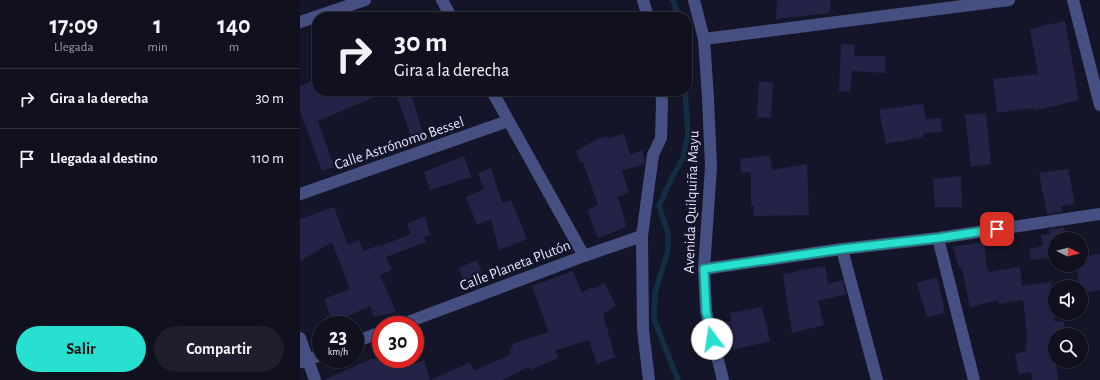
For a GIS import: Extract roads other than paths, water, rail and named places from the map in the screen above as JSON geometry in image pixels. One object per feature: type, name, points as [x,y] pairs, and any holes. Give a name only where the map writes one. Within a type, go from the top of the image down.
[{"type":"street","points":[[330,12],[365,0]]},
{"type":"street","points":[[442,0],[448,12]]},
{"type":"street","points":[[643,0],[647,12]]},
{"type":"street","name":"Avenida Quilquiña Mayu","points":[[694,0],[704,39],[711,167],[704,269],[706,311],[722,380]]},
{"type":"street","points":[[704,39],[1009,0]]},
{"type":"street","points":[[1073,0],[1100,105]]},
{"type":"street","points":[[300,22],[312,18]]},
{"type":"street","points":[[495,96],[584,256]]},
{"type":"street","points":[[649,380],[643,330],[642,236],[653,155],[661,138],[661,96]]},
{"type":"street","name":"Calle Astrónomo Bessel","points":[[300,194],[508,121]]},
{"type":"street","points":[[704,269],[842,249],[938,238],[1100,214]]},
{"type":"street","name":"Calle Planeta Plutón","points":[[424,316],[584,256],[642,236]]},
{"type":"street","points":[[938,238],[974,380]]},
{"type":"street","points":[[842,249],[877,380]]},
{"type":"street","points":[[300,338],[304,361],[315,380]]},
{"type":"waterway","points":[[672,0],[677,12]]},
{"type":"waterway","points":[[678,380],[654,319],[655,293],[668,250],[668,233],[659,206],[671,179],[683,158],[688,133],[685,96]]}]
